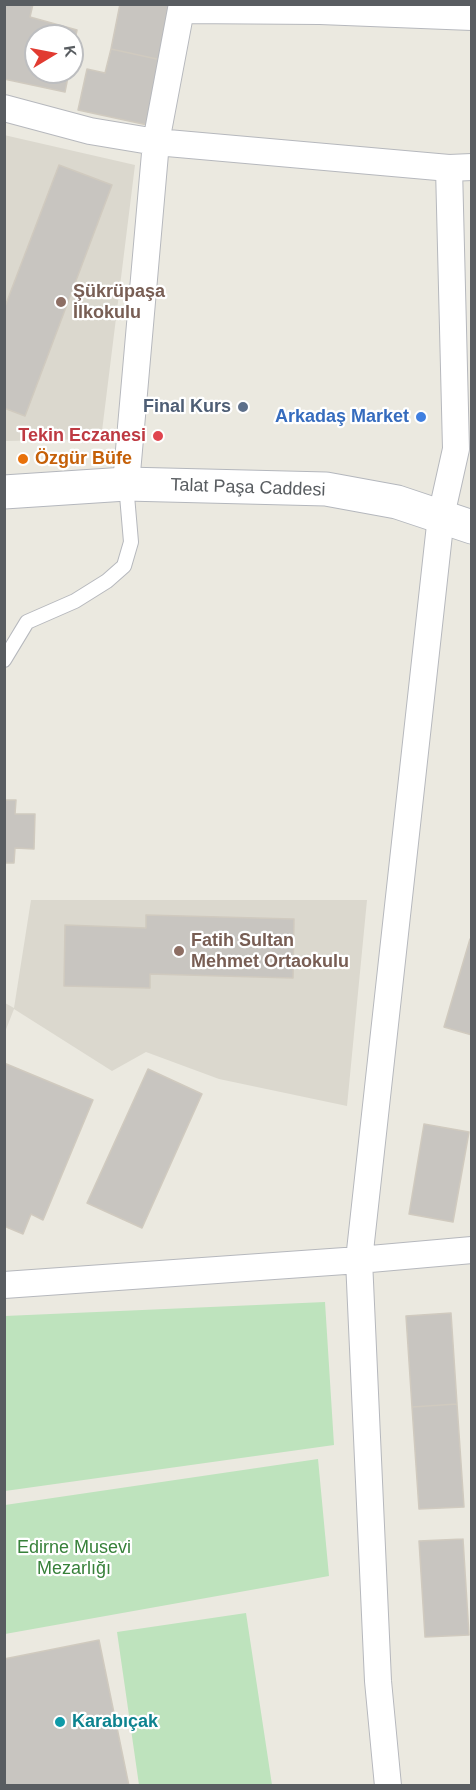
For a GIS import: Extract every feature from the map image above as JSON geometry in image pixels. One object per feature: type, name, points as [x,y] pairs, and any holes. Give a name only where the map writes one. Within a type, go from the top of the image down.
[{"type":"main road","name":"Talat Paşa Caddesi","points":[[10,490],[126,484],[326,489],[397,502],[471,527]]},
{"type":"street","points":[[126,484],[156,142],[182,7],[471,17]]},
{"type":"street","points":[[4,108],[90,130],[156,142],[460,168],[464,446],[441,516],[359,1260],[378,1681],[388,1785]]},
{"type":"street","points":[[4,1285],[471,1250]]},
{"type":"lane","points":[[4,660],[27,622],[75,601],[107,581],[124,566],[131,542],[126,484]]},
{"type":"shaded area","name":"Şükrüpaşa İlkokulu","points":[[4,135],[135,165],[101,439],[5,441]]},
{"type":"shaded area","points":[[31,900],[367,900],[347,1106],[219,1079],[146,1052],[112,1071],[14,1009],[5,1032],[5,1003],[14,1008]]},
{"type":"green space","points":[[325,1302],[334,1445],[5,1491],[5,1316]]},
{"type":"green space","name":"Edirne Musevi Mezarlığı","points":[[318,1459],[329,1576],[5,1634],[5,1505]]},
{"type":"green space","points":[[246,1613],[272,1785],[139,1785],[117,1632]]},
{"type":"building","points":[[4,4],[33,4],[30,17],[55,24],[24,24],[24,83],[4,79]]},
{"type":"building","points":[[120,4],[178,4],[166,61],[111,49]]},
{"type":"building","points":[[111,49],[166,61],[152,126],[78,110],[87,69],[105,73]]},
{"type":"building","points":[[27,84],[67,84],[65,92]]},
{"type":"building","points":[[59,165],[112,185],[25,416],[4,408],[4,309]]},
{"type":"building","points":[[4,800],[16,800],[15,814],[35,814],[34,849],[15,848],[14,863],[4,863]]},
{"type":"building","name":"Fatih Sultan Mehmet Ortaokulu","points":[[146,915],[294,919],[293,978],[150,974],[150,988],[64,986],[65,925],[146,928]]},
{"type":"building","points":[[470,939],[472,940],[472,1035],[444,1027]]},
{"type":"building","points":[[4,1063],[93,1100],[43,1220],[31,1214],[23,1234],[4,1226]]},
{"type":"building","points":[[148,1069],[202,1094],[142,1228],[87,1203]]},
{"type":"building","points":[[424,1124],[469,1132],[453,1222],[409,1214]]},
{"type":"building","points":[[451,1313],[457,1404],[412,1407],[406,1316]]},
{"type":"building","points":[[457,1404],[464,1507],[419,1509],[412,1407]]},
{"type":"building","points":[[463,1539],[469,1635],[425,1637],[419,1541]]},
{"type":"building","name":"Karabıçak","points":[[99,1640],[129,1786],[4,1786],[4,1659]]},
{"type":"place","name":"Şükrüpaşa İlkokulu","points":[[61,302]]},
{"type":"place","name":"Final Kurs","points":[[243,407]]},
{"type":"place","name":"Arkadaş Market","points":[[421,417]]},
{"type":"place","name":"Tekin Eczanesi","points":[[158,436]]},
{"type":"place","name":"Özgür Büfe","points":[[23,459]]},
{"type":"place","name":"Fatih Sultan Mehmet Ortaokulu","points":[[179,951]]},
{"type":"place","name":"Karabıçak","points":[[60,1722]]}]
